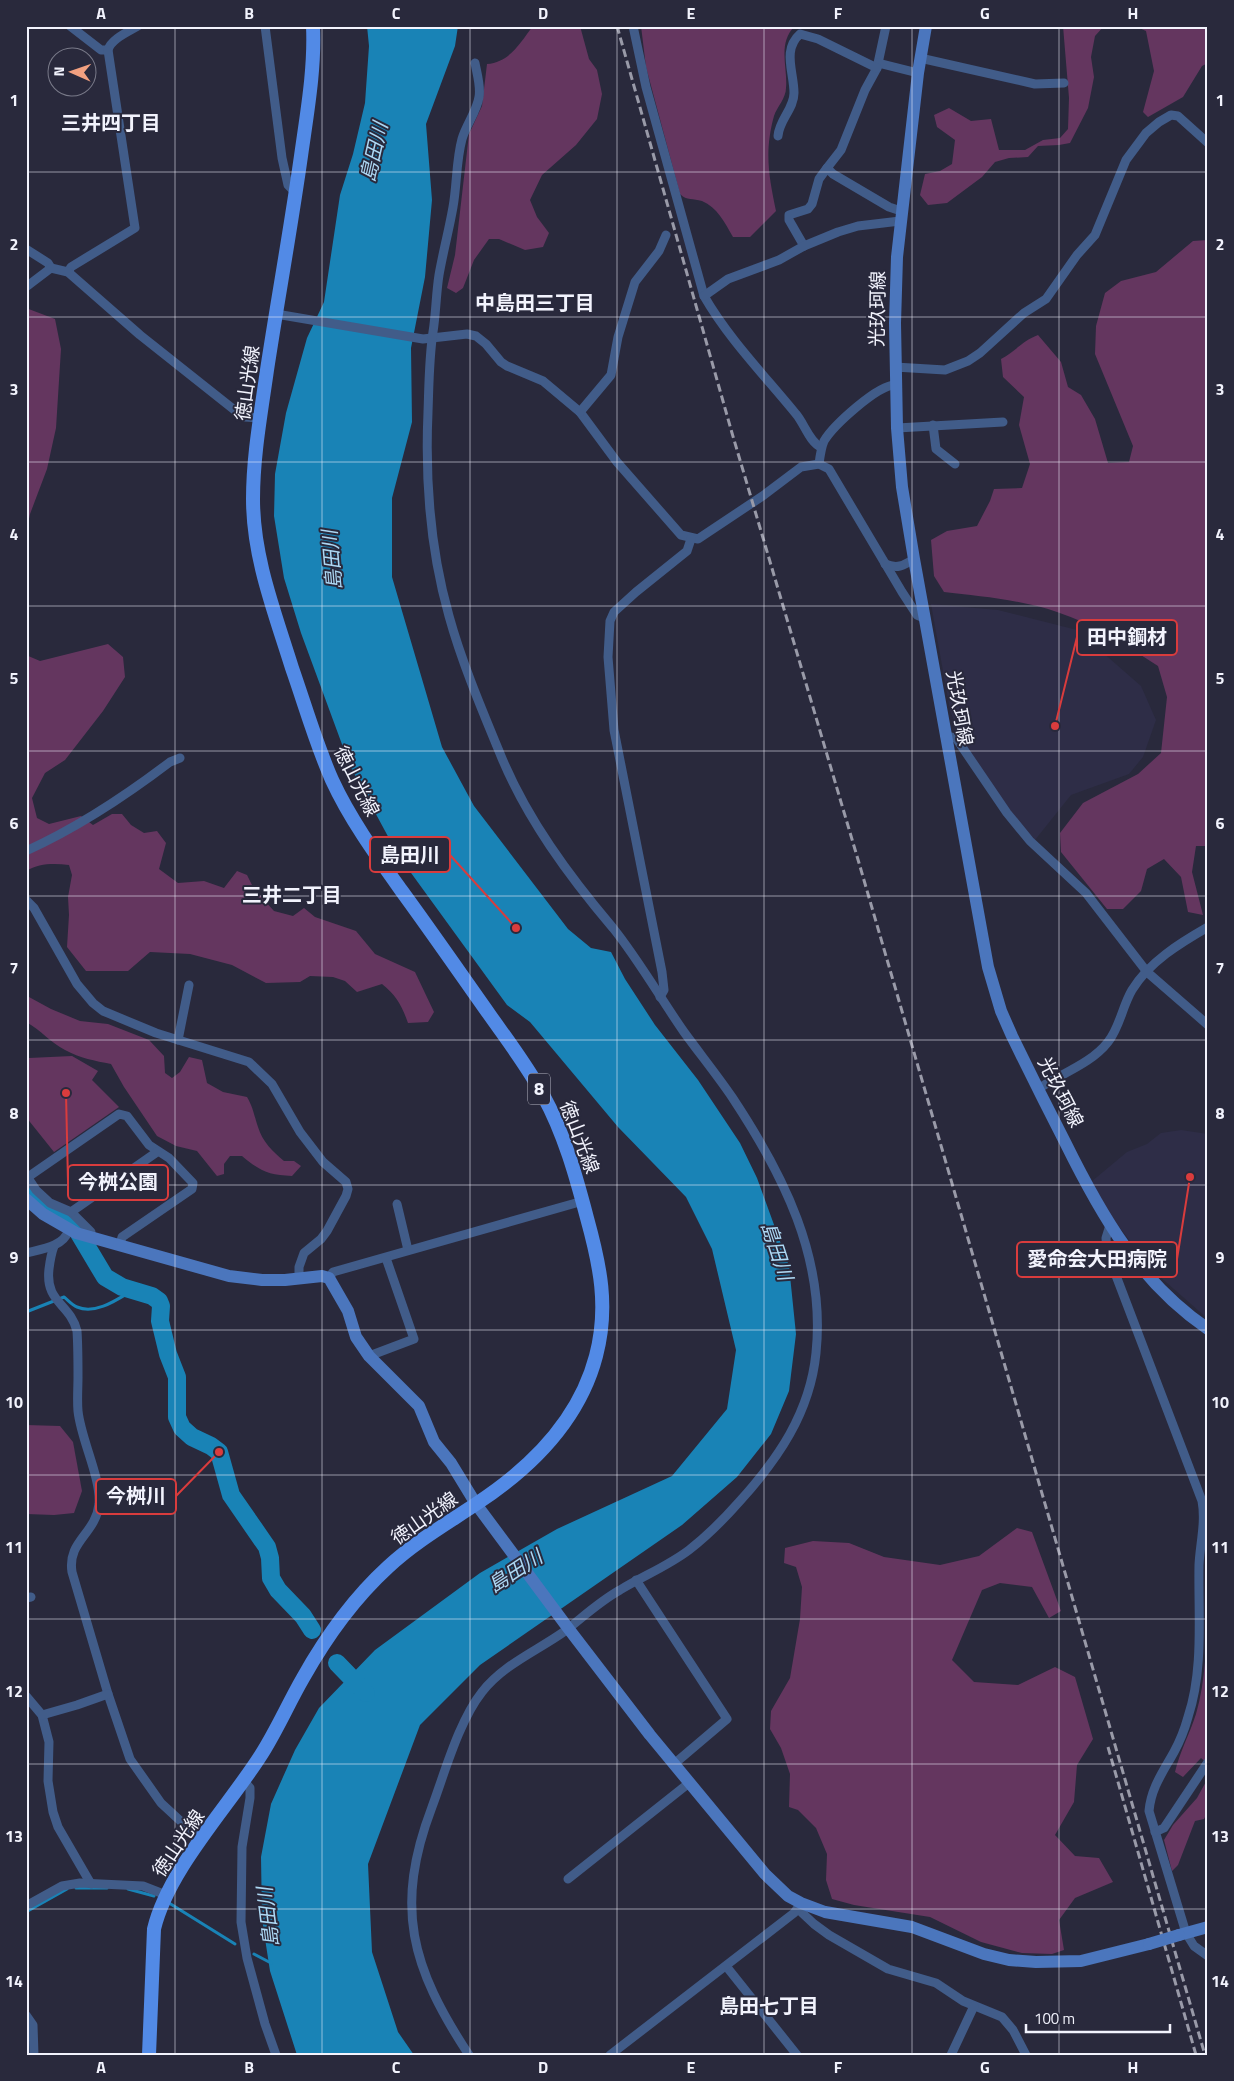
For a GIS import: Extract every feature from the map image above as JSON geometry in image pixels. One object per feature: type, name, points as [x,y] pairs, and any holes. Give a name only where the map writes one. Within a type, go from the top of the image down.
[{"type":"main road","name":"徳山光線","points":[[149,2055],[154,1929],[158,1912],[166,1895],[201,1840],[264,1750],[302,1680],[343,1615],[367,1586],[413,1545],[480,1508],[549,1444],[568,1419],[586,1386],[596,1355],[602,1326],[603,1293],[600,1262],[566,1148],[544,1098],[522,1062],[364,836],[333,783],[317,742],[264,581],[257,546],[253,503],[260,418],[310,93],[313,26]]},
{"type":"street","points":[[70,26],[88,42],[101,50],[108,50]]},
{"type":"street","points":[[68,272],[71,267],[135,228],[108,46],[138,26]]},
{"type":"street","points":[[264,26],[282,158],[288,185],[296,193]]},
{"type":"street","points":[[632,26],[656,123],[704,296],[735,339],[803,422],[814,442],[821,447]]},
{"type":"street","points":[[804,246],[788,220],[790,215],[808,209],[812,204],[819,179],[841,150],[865,90],[878,66],[886,26]]},
{"type":"street","name":"光玖珂線","points":[[926,26],[918,73],[896,257],[895,367],[897,428],[902,486],[914,559],[988,967],[1002,1011],[1038,1089],[1097,1205],[1144,1272],[1169,1298],[1208,1329]]},
{"type":"street","points":[[778,136],[778,129],[793,102],[793,81],[789,58],[793,41],[800,34],[818,39],[878,66],[918,73]]},
{"type":"street","points":[[920,58],[1035,84],[1064,83]]},
{"type":"street","points":[[469,2055],[454,2032],[432,1989],[414,1940],[411,1922],[412,1887],[418,1849],[469,1711],[482,1691],[500,1674],[566,1624],[636,1580],[667,1565],[703,1539],[765,1474],[785,1446],[802,1412],[811,1383],[817,1351],[814,1273],[805,1236],[780,1179],[730,1094],[615,931],[566,871],[513,784],[466,666],[449,617],[430,519],[427,484],[427,339],[454,205],[461,142],[481,92],[475,63]]},
{"type":"street","points":[[895,367],[945,370],[968,361],[980,353],[1024,313],[1046,300],[1077,255],[1095,235],[1102,222],[1126,160],[1146,133],[1159,122],[1171,115],[1178,116],[1208,143]]},
{"type":"street","points":[[828,168],[833,174],[890,207],[901,216]]},
{"type":"street","points":[[704,296],[728,279],[779,260],[804,246],[858,226],[901,216]]},
{"type":"street","points":[[580,412],[611,375],[618,337],[636,282],[659,251],[666,235]]},
{"type":"street","points":[[26,250],[48,263],[52,268],[68,272],[140,335],[237,412],[245,416],[260,418]]},
{"type":"street","points":[[26,287],[52,268]]},
{"type":"street","points":[[276,314],[427,339],[467,334],[476,336],[507,366],[543,381],[580,412],[617,462],[651,501],[681,535],[692,539],[698,539],[764,495],[801,467],[819,464],[829,469],[917,615],[924,618]]},
{"type":"street","points":[[819,464],[821,447],[835,427],[881,389],[896,385]]},
{"type":"street","points":[[897,428],[1003,422]]},
{"type":"street","points":[[933,425],[936,450],[955,464]]},
{"type":"street","points":[[660,997],[664,990],[662,972],[614,730],[608,658],[610,621],[614,612],[686,551],[692,539]]},
{"type":"street","points":[[885,563],[894,567],[904,566],[914,559]]},
{"type":"street","points":[[945,736],[956,738],[1007,814],[1030,841],[1086,893],[1147,972],[1208,1025]]},
{"type":"street","points":[[26,851],[73,829],[103,811],[170,762],[180,758]]},
{"type":"street","points":[[26,900],[34,908],[77,984],[93,1003],[103,1011],[178,1040],[249,1062],[272,1084],[300,1132],[323,1162],[346,1182],[348,1189],[346,1196],[327,1230],[304,1253],[299,1267],[299,1279]]},
{"type":"street","points":[[1038,1089],[1095,1054],[1107,1043],[1114,1032],[1132,990],[1147,972],[1162,957],[1207,929]]},
{"type":"street","points":[[178,1040],[189,985]]},
{"type":"street","points":[[91,1236],[91,1232],[71,1212],[50,1203],[36,1190],[27,1176],[119,1114],[127,1116],[149,1145],[157,1152],[169,1158],[194,1182],[192,1189],[122,1237],[120,1245]]},
{"type":"street","points":[[71,1212],[157,1152]]},
{"type":"street","points":[[26,1199],[43,1214],[69,1230],[229,1276],[262,1280],[322,1276],[329,1278],[348,1311],[356,1337],[369,1356],[419,1406],[434,1442],[451,1463],[480,1508],[566,1624],[674,1764],[765,1874],[800,1906],[814,1924],[829,1935],[888,1969],[936,1984],[974,2006],[1002,2018],[1013,2030],[1026,2055]]},
{"type":"street","points":[[329,1278],[334,1272],[582,1201]]},
{"type":"street","points":[[397,1204],[408,1250]]},
{"type":"street","points":[[1110,1225],[1106,1238],[1107,1252],[1206,1509],[1199,1565],[1200,1597],[1194,1695],[1188,1717],[1175,1750],[1155,1784],[1150,1797],[1149,1811],[1183,1934],[1194,1946],[1208,1956]]},
{"type":"street","points":[[26,1254],[54,1246],[64,1239],[69,1230]]},
{"type":"street","points":[[54,1246],[51,1254],[48,1280],[51,1293],[74,1319],[77,1331],[78,1410],[83,1438],[98,1490],[99,1504],[96,1518],[72,1553],[71,1562],[108,1694],[130,1759],[161,1803],[201,1840]]},
{"type":"street","points":[[369,1356],[414,1339],[386,1258]]},
{"type":"street","points":[[636,1580],[727,1719],[674,1764]]},
{"type":"street","points":[[42,1715],[108,1694]]},
{"type":"street","points":[[26,1696],[42,1715],[49,1742],[48,1781],[53,1812],[58,1827],[91,1884]]},
{"type":"street","points":[[1155,1832],[1164,1828],[1208,1762]]},
{"type":"street","points":[[244,1781],[250,1788],[250,1798],[242,1848],[241,1922],[247,1958],[276,2055]]},
{"type":"street","points":[[568,1879],[689,1783]]},
{"type":"street","points":[[26,1906],[62,1886],[80,1883],[143,1886],[166,1895]]},
{"type":"street","points":[[800,1906],[848,1917],[912,1927],[984,1954],[1009,1960],[1036,1962],[1074,1962],[1106,1956],[1208,1927]]},
{"type":"street","points":[[610,2055],[726,1966],[800,1906]]},
{"type":"street","points":[[726,1966],[797,2055]]},
{"type":"street","points":[[951,2055],[974,2006]]},
{"type":"street","points":[[26,2015],[33,2025],[34,2055]]},
{"type":"street","points":[[622,2046],[628,2055]]},
{"type":"shaded area","points":[[533,26],[580,26],[589,59],[597,70],[602,94],[597,119],[576,145],[542,175],[530,200],[537,217],[549,233],[543,247],[525,250],[499,239],[489,239],[474,260],[463,288],[456,293],[447,288],[455,255],[469,134],[482,106],[487,64],[502,60],[508,56]]},
{"type":"shaded area","points":[[641,26],[795,26],[786,40],[784,56],[786,92],[774,116],[769,141],[770,175],[776,211],[750,237],[733,237],[712,207],[702,201],[680,194],[646,67]]},
{"type":"shaded area","points":[[1063,26],[1104,26],[1095,36],[1091,57],[1094,77],[1088,108],[1070,143],[1038,146],[1028,157],[1009,158],[995,162],[982,177],[947,203],[928,205],[920,195],[925,174],[940,171],[952,164],[955,140],[937,127],[934,115],[949,108],[971,121],[991,119],[999,150],[1025,150],[1043,140],[1060,138],[1068,129],[1069,98]]},
{"type":"shaded area","points":[[1135,26],[1207,26],[1208,29],[1208,63],[1202,66],[1183,97],[1148,117],[1143,112],[1154,71],[1146,31]]},
{"type":"shaded area","points":[[1208,240],[1208,846],[1196,846],[1192,872],[1203,915],[1188,912],[1181,877],[1164,859],[1147,869],[1141,891],[1123,909],[1107,909],[1061,852],[1060,833],[1083,803],[1138,774],[1161,753],[1167,697],[1158,666],[1097,629],[1057,612],[1016,601],[944,592],[934,576],[931,540],[947,531],[977,526],[994,489],[1022,488],[1030,464],[1019,425],[1024,397],[1003,377],[1001,359],[1038,335],[1061,362],[1068,387],[1081,395],[1095,419],[1108,463],[1129,462],[1133,446],[1095,354],[1096,326],[1105,293],[1121,281],[1156,272],[1193,241]]},
{"type":"shaded area","points":[[26,308],[55,319],[61,349],[56,428],[47,469],[30,514],[26,533]]},
{"type":"shaded area","points":[[931,604],[998,610],[1077,630],[1141,686],[1156,720],[1143,757],[1129,774],[1071,795],[1035,840],[1010,813],[965,749],[950,710]]},
{"type":"shaded area","points":[[108,644],[123,657],[125,677],[103,711],[65,760],[45,773],[32,798],[37,818],[49,824],[81,816],[93,825],[112,814],[122,814],[131,825],[144,833],[157,831],[166,843],[159,869],[178,883],[204,881],[224,888],[237,871],[247,875],[254,889],[274,911],[293,916],[304,908],[315,917],[356,931],[375,954],[415,972],[434,1012],[428,1022],[408,1023],[398,1001],[382,984],[357,992],[345,981],[333,977],[310,976],[300,982],[266,983],[232,965],[190,954],[150,952],[128,971],[86,971],[67,947],[68,897],[72,875],[69,865],[47,864],[36,866],[26,871],[26,655],[40,661]]},
{"type":"shaded area","points":[[26,993],[29,997],[51,1009],[80,1021],[108,1024],[149,1040],[164,1056],[165,1073],[172,1078],[180,1072],[189,1057],[202,1060],[207,1083],[223,1092],[247,1097],[262,1137],[268,1146],[284,1161],[294,1161],[301,1166],[292,1176],[277,1175],[259,1169],[242,1156],[230,1156],[224,1164],[224,1174],[217,1176],[197,1151],[176,1146],[157,1136],[111,1064],[82,1057],[65,1050],[26,1022]]},
{"type":"shaded area","points":[[72,1056],[98,1071],[92,1080],[119,1107],[54,1152],[26,1117],[26,1063],[29,1058]]},
{"type":"shaded area","points":[[1181,1130],[1208,1134],[1208,1319],[1158,1275],[1139,1253],[1111,1216],[1091,1182],[1127,1152],[1147,1144],[1161,1133]]},
{"type":"shaded area","points":[[26,1425],[60,1426],[73,1442],[82,1491],[74,1513],[54,1515],[26,1514]]},
{"type":"shaded area","points":[[1017,1528],[1032,1532],[1061,1611],[1049,1618],[1032,1587],[1000,1583],[982,1590],[952,1660],[974,1682],[1018,1685],[1055,1667],[1075,1677],[1093,1739],[1077,1765],[1074,1802],[1055,1835],[1075,1856],[1099,1858],[1113,1882],[1075,1898],[1059,1920],[1064,1950],[1052,1954],[1022,1953],[981,1942],[930,1917],[854,1905],[832,1899],[826,1880],[827,1854],[816,1828],[798,1810],[789,1807],[790,1774],[781,1748],[770,1729],[771,1711],[790,1678],[800,1619],[802,1587],[796,1567],[784,1563],[785,1548],[813,1541],[849,1543],[884,1557],[940,1565],[979,1556]]},
{"type":"shaded area","points":[[1208,1610],[1208,1764],[1201,1758],[1183,1777],[1175,1772],[1194,1721],[1202,1688]]},
{"type":"shaded area","points":[[1208,1778],[1208,1811],[1204,1819],[1195,1821],[1178,1865],[1172,1871],[1164,1840],[1173,1825],[1197,1798]]},
{"type":"water","points":[[367,26],[458,26],[455,46],[426,124],[432,200],[425,277],[411,348],[412,422],[392,498],[392,577],[442,747],[474,806],[568,929],[591,948],[611,952],[625,979],[655,1025],[698,1080],[740,1143],[757,1178],[789,1266],[796,1334],[789,1391],[771,1434],[737,1477],[682,1525],[480,1665],[420,1725],[368,1864],[372,1952],[398,2032],[414,2055],[297,2055],[270,1971],[262,1919],[261,1857],[271,1804],[295,1750],[319,1708],[375,1650],[480,1573],[557,1529],[672,1476],[727,1409],[736,1350],[712,1249],[686,1197],[618,1127],[530,1022],[507,1005],[398,855],[350,766],[301,633],[284,578],[274,516],[275,474],[286,413],[307,338],[324,302],[340,195],[353,154],[365,103],[369,46]]},
{"type":"waterway","points":[[26,1188],[46,1208],[68,1219],[74,1225],[105,1277],[122,1287],[152,1296],[159,1301],[161,1306],[160,1321],[168,1354],[177,1377],[177,1417],[182,1428],[192,1437],[219,1452],[231,1495],[267,1547],[270,1558],[271,1578],[278,1590],[303,1616],[312,1630]]},
{"type":"waterway","points":[[26,1312],[64,1297],[77,1307],[84,1309],[99,1308],[133,1290]]},
{"type":"waterway","points":[[337,1663],[366,1693]]},
{"type":"waterway","points":[[76,1888],[107,1888]]},
{"type":"waterway","points":[[26,1912],[67,1889]]},
{"type":"waterway","points":[[128,1889],[154,1896]]},
{"type":"waterway","points":[[169,1903],[235,1944]]},
{"type":"waterway","points":[[254,1954],[271,1963]]},
{"type":"railway","points":[[617,26],[732,433],[859,863],[1205,2055]]},
{"type":"railway","points":[[1108,1747],[1196,2055]]},
{"type":"place","name":"田中鋼材","points":[[1055,726]]},
{"type":"place","name":"島田川","points":[[516,928]]},
{"type":"place","name":"今桝公園","points":[[66,1093]]},
{"type":"place","name":"愛命会大田病院","points":[[1190,1177]]},
{"type":"place","name":"今桝川","points":[[219,1452]]},
{"type":"district","name":"三井四丁目","points":[[111,123]]},
{"type":"district","name":"中島田三丁目","points":[[535,303]]},
{"type":"district","name":"三井二丁目","points":[[292,895]]},
{"type":"district","name":"島田七丁目","points":[[769,2006]]}]
